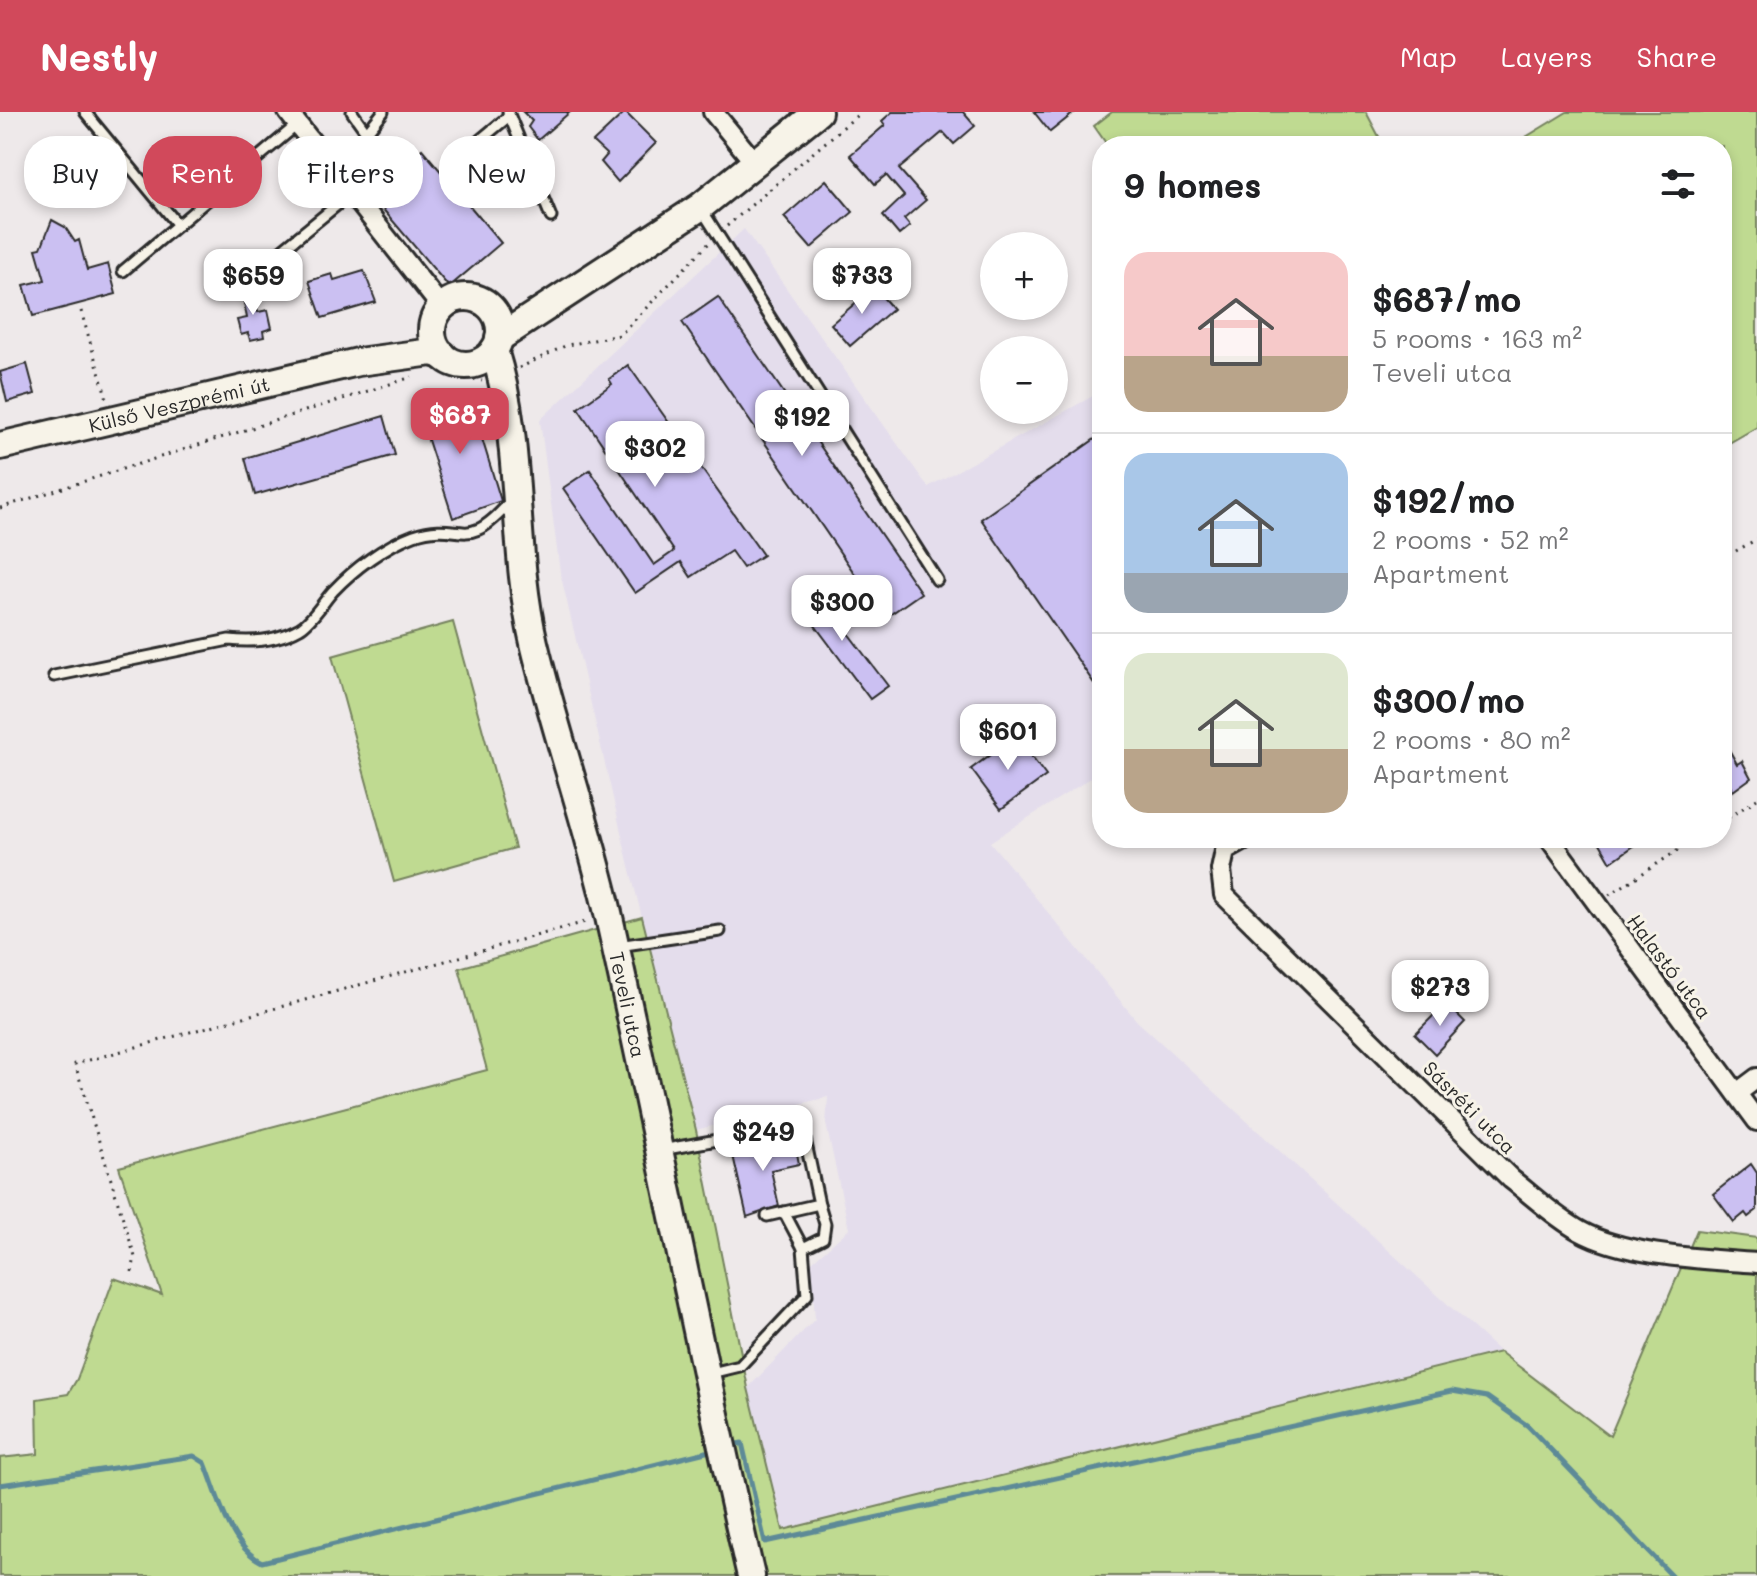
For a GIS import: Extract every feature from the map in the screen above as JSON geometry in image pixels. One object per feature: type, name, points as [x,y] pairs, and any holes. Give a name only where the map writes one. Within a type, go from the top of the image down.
[{"type":"main road","points":[[449,364],[477,363],[496,344],[700,207],[818,112]]},
{"type":"main road","points":[[488,306],[524,305],[586,283]]},
{"type":"main road","points":[[493,379],[449,364],[433,335],[440,311],[461,298],[475,299],[488,306],[498,320],[496,344]]},
{"type":"main road","name":"Külső Veszprémi út","points":[[358,362],[409,339],[440,311]]},
{"type":"main road","name":"Teveli utca","points":[[496,344],[493,379],[512,433],[519,492],[521,584],[608,915],[704,1375],[751,1576]]},
{"type":"main road","name":"Külső Veszprémi út","points":[[0,446],[112,417],[358,362],[432,352],[449,364]]},
{"type":"street","points":[[713,112],[755,163]]},
{"type":"street","points":[[293,118],[308,136]]},
{"type":"street","points":[[365,208],[440,311]]},
{"type":"street","name":"Sásréti utca","points":[[1230,848],[1225,851],[1221,870],[1224,895],[1511,1179],[1558,1216],[1593,1236],[1633,1247],[1757,1263]]},
{"type":"street","name":"Halastó utca","points":[[1556,848],[1757,1121]]},
{"type":"street","points":[[1737,1093],[1757,1078]]},
{"type":"lane","points":[[85,112],[178,225]]},
{"type":"lane","points":[[352,112],[367,133]]},
{"type":"lane","points":[[365,136],[383,112]]},
{"type":"lane","points":[[484,136],[509,114],[551,217]]},
{"type":"lane","points":[[123,271],[178,225],[293,118]]},
{"type":"lane","points":[[700,207],[937,580]]},
{"type":"lane","points":[[272,258],[333,208]]},
{"type":"lane","points":[[54,676],[229,640],[256,643],[302,627],[355,569],[413,536],[433,532],[474,533],[489,525],[519,492]]},
{"type":"lane","points":[[615,947],[720,931]]},
{"type":"lane","points":[[658,1151],[802,1125],[825,1224],[823,1238],[803,1248]]},
{"type":"lane","points":[[767,1216],[819,1204]]},
{"type":"lane","points":[[704,1375],[740,1366],[807,1295],[803,1248],[784,1212]]},
{"type":"path","points":[[449,364],[493,379],[567,345],[620,335],[717,235],[861,112]]},
{"type":"path","points":[[81,311],[112,417]]},
{"type":"path","points":[[0,508],[419,375]]},
{"type":"path","points":[[1732,553],[1757,539]]},
{"type":"path","points":[[1732,815],[1757,799]]},
{"type":"path","points":[[1596,903],[1681,848]]},
{"type":"path","points":[[132,1272],[135,1257],[75,1064],[608,915]]},
{"type":"shaded area","points":[[744,229],[928,487],[1042,424],[1068,424],[1068,410],[1092,397],[1092,777],[990,842],[1137,1021],[1500,1352],[783,1530],[748,1388],[815,1319],[811,1263],[849,1229],[826,1124],[828,1097],[696,1130],[629,866],[560,572],[540,420]]},
{"type":"green space","points":[[1112,112],[1366,112],[1379,136],[1101,136],[1094,126]]},
{"type":"green space","points":[[1567,112],[1757,112],[1757,427],[1732,441],[1732,136],[1527,136]]},
{"type":"green space","points":[[453,622],[515,848],[394,882],[332,656]]},
{"type":"green space","points":[[642,917],[696,1130],[748,1388],[783,1530],[1500,1352],[1610,1436],[1697,1230],[1757,1238],[1757,1576],[0,1576],[0,1458],[38,1454],[37,1399],[68,1394],[77,1379],[114,1278],[162,1295],[119,1167],[487,1070],[459,968]]},
{"type":"building","points":[[523,112],[570,112],[543,136],[535,136],[528,127],[532,121]]},
{"type":"building","points":[[625,112],[656,143],[618,182],[601,162],[607,155],[593,142]]},
{"type":"building","points":[[892,112],[963,112],[975,126],[954,144],[943,132],[899,169],[926,200],[904,219],[910,226],[899,235],[883,216],[904,196],[886,175],[875,184],[850,155],[885,125],[882,121]]},
{"type":"building","points":[[1034,112],[1075,112],[1050,132]]},
{"type":"building","points":[[423,150],[439,169],[439,208],[472,208],[501,243],[449,287],[382,208],[423,208]]},
{"type":"building","points":[[826,180],[853,212],[811,248],[784,217]]},
{"type":"building","points":[[52,220],[65,227],[75,242],[79,240],[87,270],[108,264],[116,294],[33,316],[24,285],[45,280],[36,249],[41,248]]},
{"type":"building","points":[[364,271],[376,302],[322,318],[309,281],[332,274],[334,280]]},
{"type":"building","points":[[251,284],[258,312],[268,310],[272,328],[263,331],[264,337],[250,340],[248,333],[241,335],[237,320],[247,318],[241,287]]},
{"type":"building","points":[[874,287],[893,309],[850,346],[831,324]]},
{"type":"building","points":[[718,297],[921,593],[885,618],[682,322]]},
{"type":"building","points":[[27,364],[35,394],[7,402],[0,372]]},
{"type":"building","points":[[628,365],[763,555],[743,568],[731,551],[691,577],[681,562],[635,593],[563,488],[590,470],[654,565],[674,551],[578,408],[612,384],[609,379]]},
{"type":"building","points":[[469,396],[501,501],[453,518],[419,412]]},
{"type":"building","points":[[384,416],[395,455],[255,495],[245,458]]},
{"type":"building","points":[[1092,441],[1092,680],[981,519]]},
{"type":"building","points":[[813,587],[888,686],[870,699],[796,600]]},
{"type":"building","points":[[1016,736],[1046,776],[1001,809],[971,769]]},
{"type":"building","points":[[1732,755],[1737,764],[1742,761],[1751,778],[1733,791]]},
{"type":"building","points":[[1603,848],[1631,848],[1611,862]]},
{"type":"building","points":[[1446,1003],[1465,1022],[1435,1054],[1415,1034]]},
{"type":"building","points":[[794,1137],[799,1164],[771,1170],[779,1206],[747,1217],[732,1151]]},
{"type":"building","points":[[1751,1164],[1757,1173],[1757,1210],[1748,1217],[1745,1213],[1734,1222],[1713,1194]]},
{"type":"waterway","points":[[731,1445],[742,1443],[765,1542],[1452,1391],[1487,1397],[1528,1426],[1672,1576]]},
{"type":"waterway","points":[[0,1485],[194,1456],[205,1463],[233,1532],[241,1544],[262,1562],[714,1450]]}]
